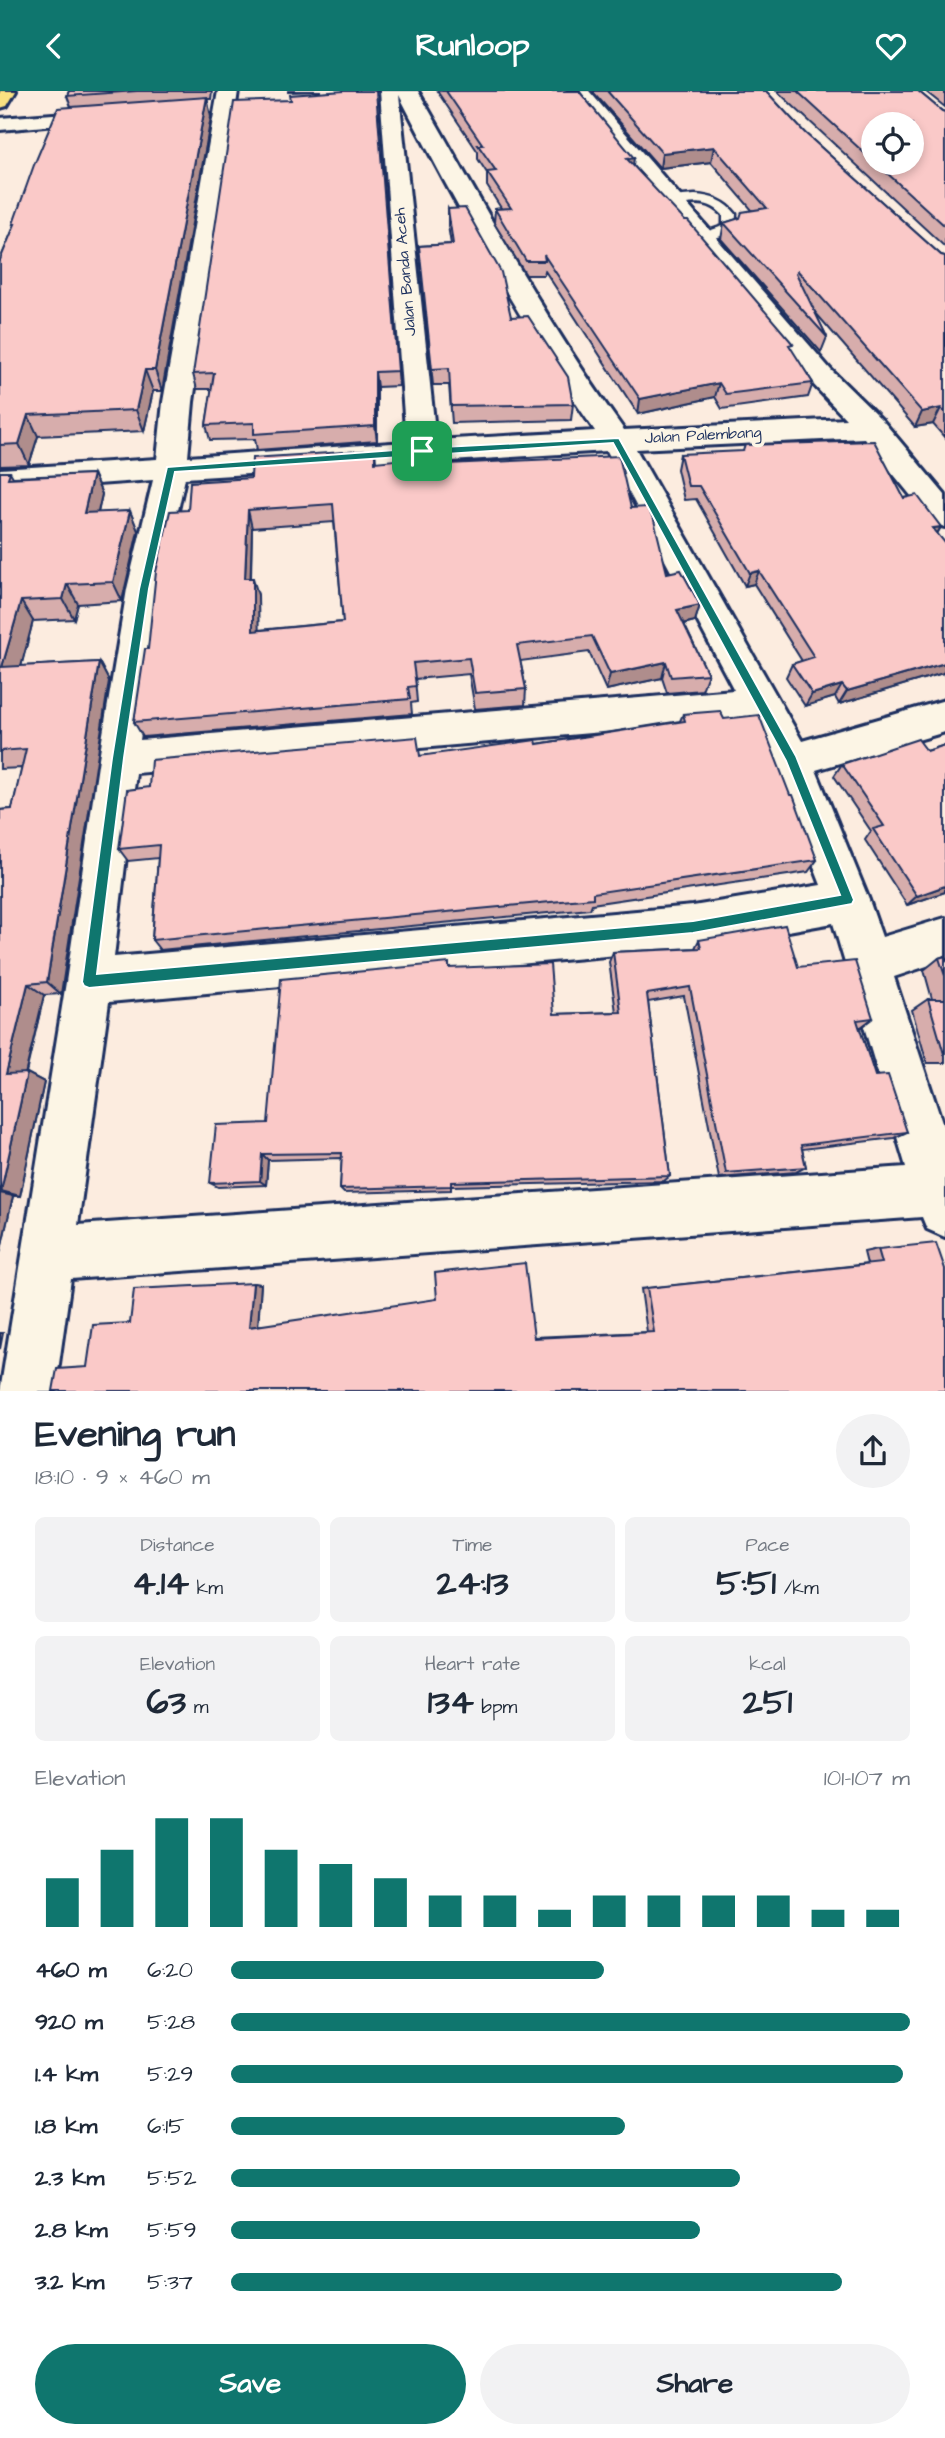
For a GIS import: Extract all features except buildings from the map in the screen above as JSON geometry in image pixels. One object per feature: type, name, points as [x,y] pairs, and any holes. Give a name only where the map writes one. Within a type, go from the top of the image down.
[{"type":"main road","points":[[0,102],[6,91]]},
{"type":"street","points":[[362,96],[422,91]]},
{"type":"street","points":[[578,91],[821,376],[872,428],[945,516]]},
{"type":"street","points":[[48,1254],[942,1201],[848,900],[792,760],[616,440],[589,403],[399,92]]},
{"type":"street","name":"Jalan Banda Aceh","points":[[399,92],[422,451]]},
{"type":"street","points":[[26,1391],[89,982],[118,758],[144,589],[171,469],[178,402],[203,240],[232,101],[200,109]]},
{"type":"street","points":[[0,124],[120,115]]},
{"type":"street","name":"Jalan Palembang","points":[[0,480],[422,451],[872,428]]},
{"type":"street","points":[[118,758],[252,750],[590,715],[761,703]]},
{"type":"street","points":[[792,760],[945,716]]},
{"type":"street","points":[[89,982],[693,927],[848,900]]},
{"type":"street","points":[[869,963],[945,939]]},
{"type":"lane","points":[[671,201],[696,197],[723,205],[730,214],[730,228],[702,237]]},
{"type":"route","points":[[616,440],[792,760],[848,900],[693,927],[89,982],[118,758],[144,589],[171,469],[422,451],[616,440]]}]
